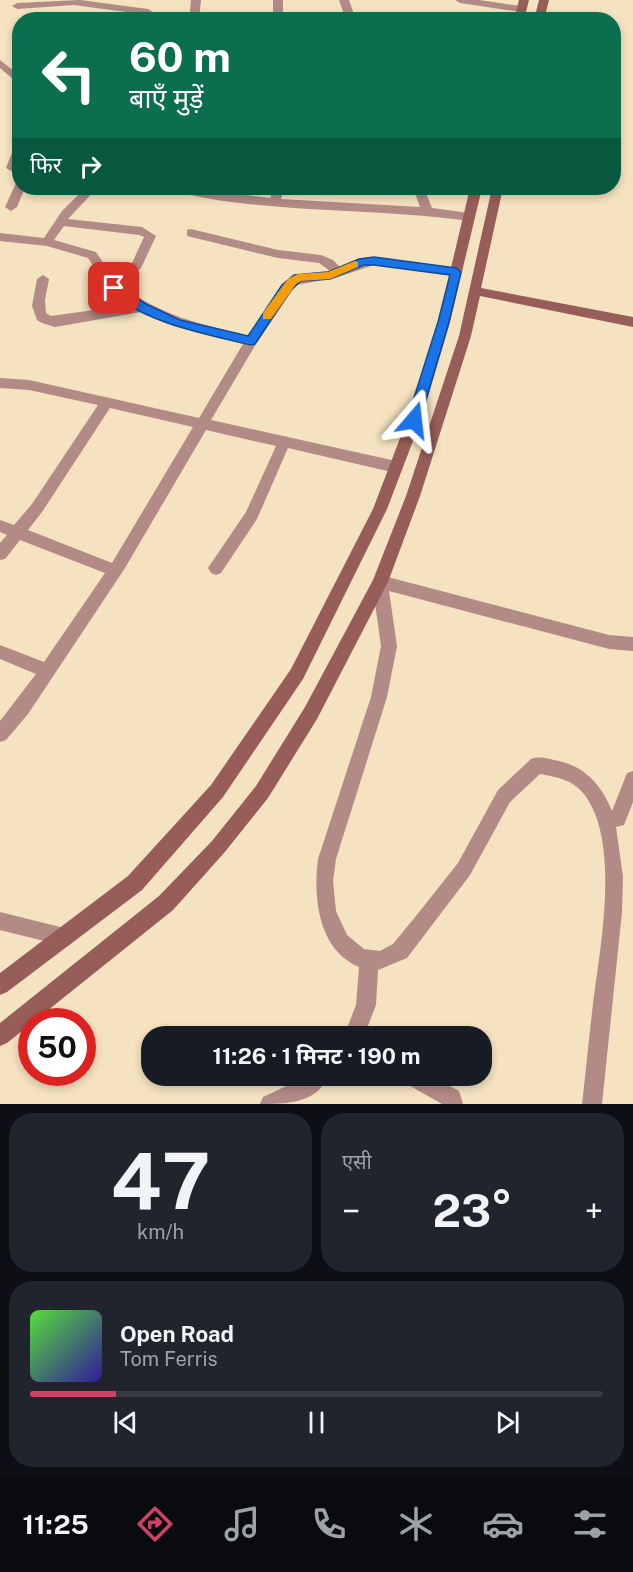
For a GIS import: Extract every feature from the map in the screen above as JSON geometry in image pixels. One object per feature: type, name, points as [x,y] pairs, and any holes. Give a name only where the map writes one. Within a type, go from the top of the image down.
[{"type":"main road","points":[[0,985],[135,883],[217,791],[297,674],[380,509],[414,420],[444,322],[475,195]]},
{"type":"main road","points":[[0,1036],[166,903],[218,847],[262,792],[311,713],[380,582],[413,496],[461,347],[495,195]]},
{"type":"main road","points":[[474,291],[633,322]]},
{"type":"street","points":[[460,0],[521,10]]},
{"type":"street","points":[[17,6],[74,2],[125,12]]},
{"type":"street","points":[[0,63],[12,74]]},
{"type":"street","points":[[11,207],[16,195]]},
{"type":"street","points":[[47,242],[60,222],[85,195]]},
{"type":"street","points":[[228,195],[275,202],[384,210],[428,210],[469,216]]},
{"type":"street","points":[[275,202],[277,195]]},
{"type":"street","points":[[422,195],[428,210]]},
{"type":"street","points":[[60,222],[142,231],[150,236],[137,265],[114,288]]},
{"type":"street","points":[[191,232],[278,254],[321,259],[338,272]]},
{"type":"street","points":[[0,237],[47,242],[92,255],[114,288],[142,307],[177,323],[251,341]]},
{"type":"street","points":[[0,734],[22,708],[114,570],[251,341],[292,282],[298,278],[330,275],[363,262],[374,261],[456,272]]},
{"type":"street","points":[[43,279],[38,311],[41,317],[48,321],[55,322],[142,307]]},
{"type":"street","points":[[2,385],[29,385],[396,467]]},
{"type":"street","points":[[0,554],[37,508],[107,402]]},
{"type":"street","points":[[216,568],[252,515],[284,442]]},
{"type":"street","points":[[0,526],[18,531],[114,570]]},
{"type":"street","points":[[592,1104],[603,999],[622,861],[618,819],[604,790],[583,774],[558,765],[537,765],[504,796],[464,869],[400,951],[381,961],[360,958],[340,942],[327,911],[324,881],[327,859],[379,697],[389,646],[380,582],[609,642],[633,644]]},
{"type":"street","points":[[0,652],[47,672]]},
{"type":"street","points":[[618,819],[633,779]]},
{"type":"street","points":[[0,921],[64,937]]},
{"type":"street","points":[[358,1026],[366,1005],[369,959]]},
{"type":"street","points":[[270,1104],[306,1086]]},
{"type":"street","points":[[430,1086],[452,1098],[453,1104]]},
{"type":"slow traffic","points":[[267,316],[286,288],[298,278],[330,275],[355,264]]},
{"type":"route","points":[[114,288],[142,307],[177,323],[251,341],[286,288],[298,278],[330,275],[351,265],[374,261],[456,272],[444,322],[414,420]]}]
